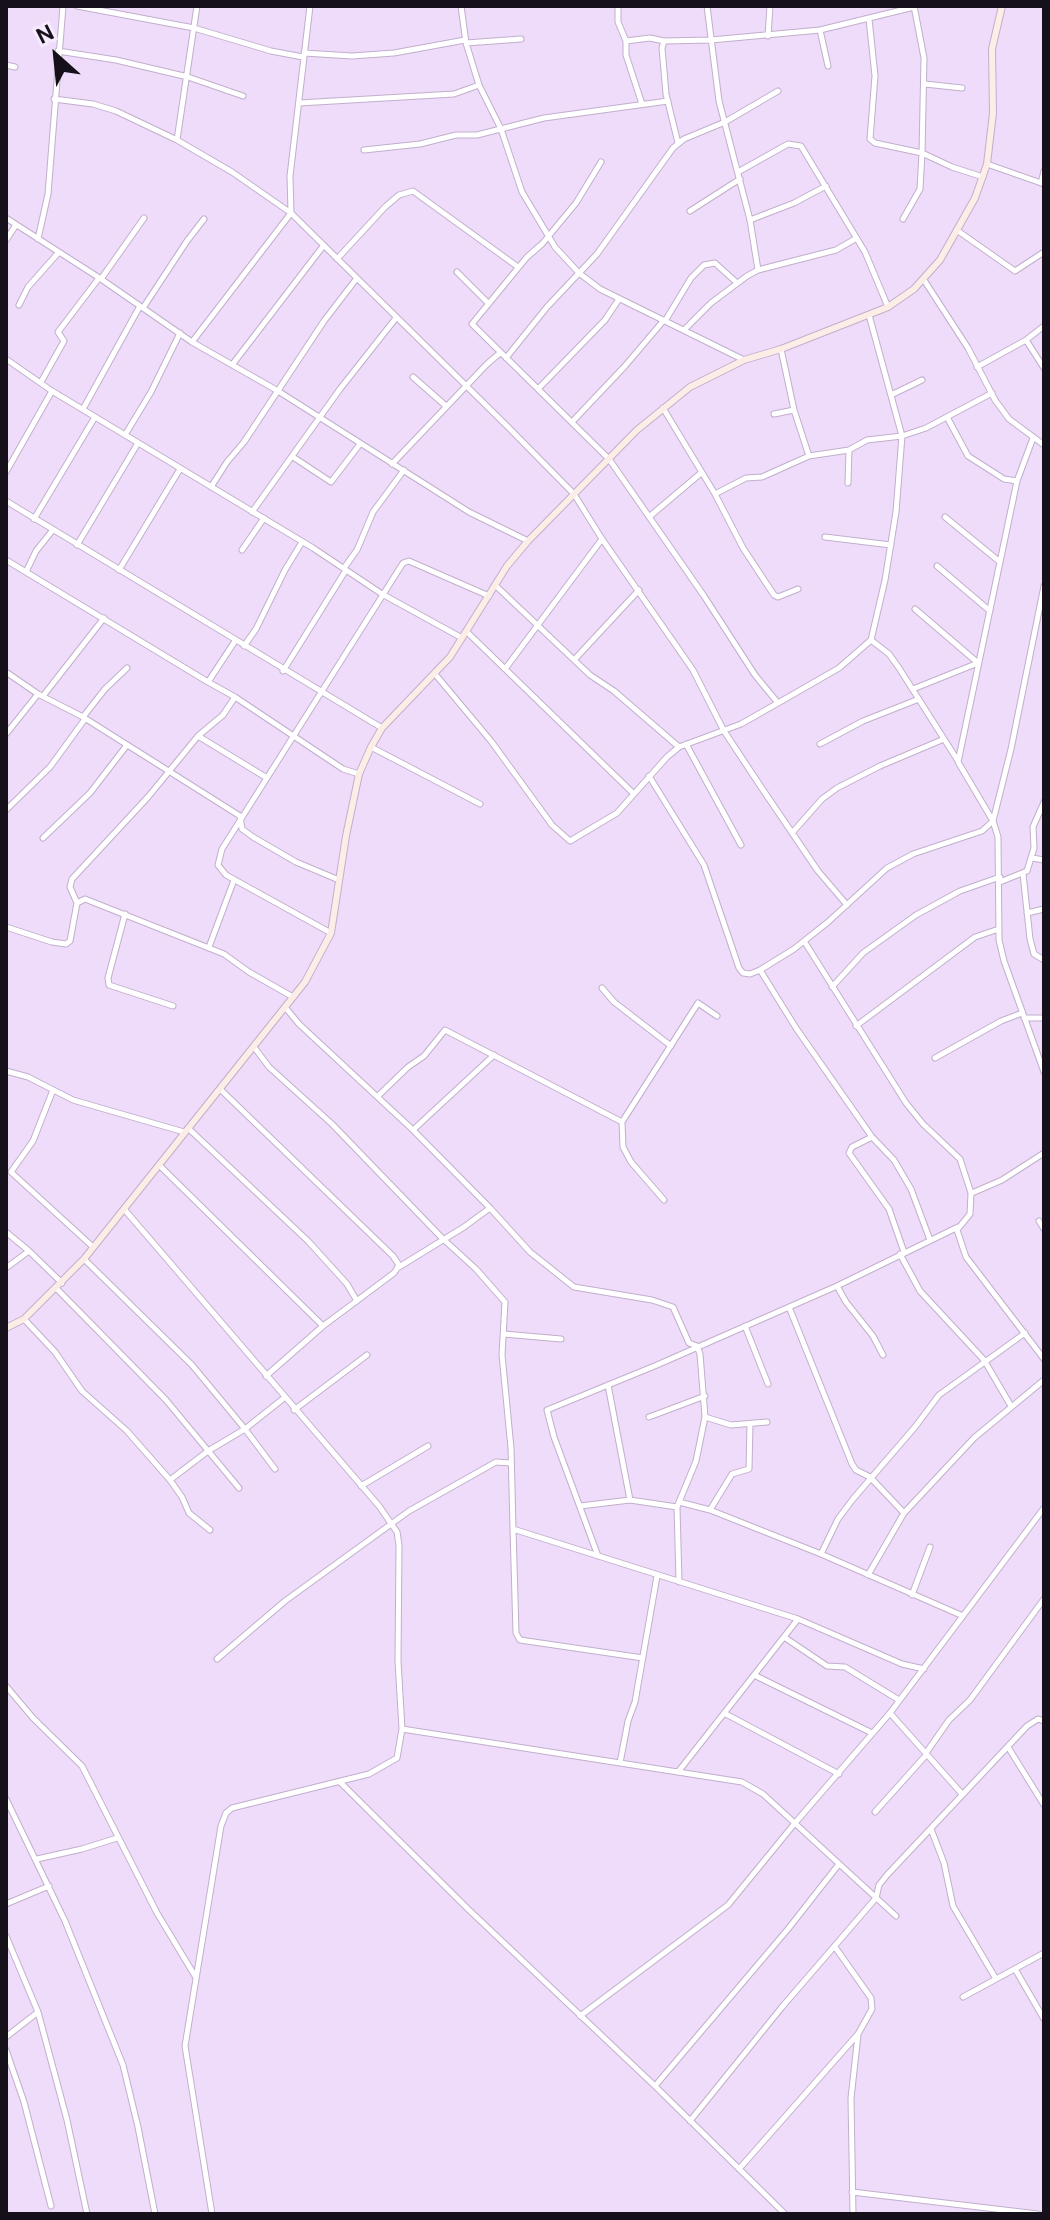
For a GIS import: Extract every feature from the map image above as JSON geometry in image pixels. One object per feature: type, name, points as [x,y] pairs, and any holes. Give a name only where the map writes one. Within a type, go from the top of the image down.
[{"type":"street","points":[[38,239],[48,194],[63,6]]},
{"type":"street","points":[[77,6],[194,28],[271,51],[303,55],[394,53],[466,41],[521,39]]},
{"type":"street","points":[[177,140],[197,6]]},
{"type":"street","points":[[192,342],[291,213],[290,176],[310,6]]},
{"type":"street","points":[[461,6],[466,41],[479,85],[501,129],[522,192],[547,237],[579,273],[619,299],[744,360]]},
{"type":"street","points":[[618,6],[618,22],[626,41],[626,55],[643,99],[642,105]]},
{"type":"street","points":[[707,6],[715,75],[750,220],[758,270]]},
{"type":"street","points":[[768,36],[770,6]]},
{"type":"street","points":[[626,41],[650,38],[664,41],[711,40],[820,30],[914,6],[924,58],[922,153],[920,189],[903,219]]},
{"type":"street","points":[[6,1328],[24,1319],[84,1259],[293,997],[331,933],[359,774],[371,747],[382,728],[435,674],[463,639],[495,585],[528,541],[662,408],[690,387],[744,360],[781,349],[888,307],[924,280],[958,231],[987,164],[993,113],[992,49],[1002,6]]},
{"type":"street","points":[[869,19],[875,76],[870,139],[875,143],[922,153],[983,177]]},
{"type":"street","points":[[820,30],[828,66]]},
{"type":"street","points":[[664,41],[662,48],[668,101],[678,143]]},
{"type":"street","points":[[58,51],[116,60],[188,77],[243,96]]},
{"type":"street","points":[[6,65],[15,67]]},
{"type":"street","points":[[925,84],[962,88]]},
{"type":"street","points":[[299,103],[454,94],[479,85]]},
{"type":"street","points":[[392,464],[465,386],[503,355],[597,254],[648,180],[678,143],[725,122],[778,91]]},
{"type":"street","points":[[54,99],[93,104],[116,111],[177,140],[232,172],[291,213],[574,494],[693,670],[724,731],[818,871],[847,905]]},
{"type":"street","points":[[364,150],[420,144],[456,135],[477,135],[544,118],[668,101]]},
{"type":"street","points":[[738,172],[793,143],[806,150],[865,252],[888,307]]},
{"type":"street","points":[[601,162],[576,203],[472,324],[609,459],[755,675],[778,703]]},
{"type":"street","points":[[987,164],[1042,183],[1044,171]]},
{"type":"street","points":[[690,211],[740,179]]},
{"type":"street","points":[[750,220],[794,203],[826,186]]},
{"type":"street","points":[[337,259],[385,207],[399,195],[413,191],[518,267]]},
{"type":"street","points":[[6,218],[192,342],[278,391],[469,512],[528,541]]},
{"type":"street","points":[[41,382],[64,341],[58,332],[144,218]]},
{"type":"street","points":[[83,409],[142,307],[204,219]]},
{"type":"street","points":[[6,240],[16,225]]},
{"type":"street","points":[[958,231],[1015,271],[1044,252]]},
{"type":"street","points":[[685,329],[736,282],[758,270],[836,250],[855,239]]},
{"type":"street","points":[[232,365],[324,245]]},
{"type":"street","points":[[19,305],[28,287],[59,252]]},
{"type":"street","points":[[572,422],[664,320],[691,278],[704,265],[715,263],[736,282]]},
{"type":"street","points":[[457,272],[488,303]]},
{"type":"street","points":[[211,487],[324,321],[357,278]]},
{"type":"street","points":[[924,280],[1009,419],[1044,445]]},
{"type":"street","points":[[539,388],[605,320],[619,299]]},
{"type":"street","points":[[435,674],[491,741],[566,840],[570,841],[617,813],[679,747],[724,731],[839,668],[871,640],[896,512],[902,436],[869,315]]},
{"type":"street","points":[[252,512],[396,318]]},
{"type":"street","points":[[977,367],[1026,340],[1044,326]]},
{"type":"street","points":[[125,435],[151,392],[180,333]]},
{"type":"street","points":[[1026,340],[1044,368]]},
{"type":"street","points":[[781,349],[794,410],[809,456]]},
{"type":"street","points":[[6,359],[52,391],[264,518],[382,594],[463,639]]},
{"type":"street","points":[[413,377],[446,406]]},
{"type":"street","points":[[891,395],[922,380]]},
{"type":"street","points":[[6,472],[52,391]]},
{"type":"street","points":[[715,494],[746,478],[762,477],[809,456],[849,450],[867,440],[902,436],[992,393]]},
{"type":"street","points":[[662,408],[715,494],[743,548],[774,595],[778,597],[798,589]]},
{"type":"street","points":[[774,414],[794,410]]},
{"type":"street","points":[[34,519],[96,417]]},
{"type":"street","points":[[947,417],[968,456],[1004,479],[1017,481]]},
{"type":"street","points":[[958,762],[1017,481],[1033,438]]},
{"type":"street","points":[[77,545],[138,443]]},
{"type":"street","points":[[293,457],[331,482],[360,443]]},
{"type":"street","points":[[848,483],[849,450]]},
{"type":"street","points":[[119,570],[180,469]]},
{"type":"street","points":[[283,671],[357,550],[373,512],[404,470]]},
{"type":"street","points":[[649,517],[701,473]]},
{"type":"street","points":[[6,501],[382,728]]},
{"type":"street","points":[[945,517],[1000,562]]},
{"type":"street","points":[[242,550],[264,518]]},
{"type":"street","points":[[26,572],[36,551],[52,531]]},
{"type":"street","points":[[825,537],[891,545]]},
{"type":"street","points":[[505,669],[602,539]]},
{"type":"street","points":[[244,646],[302,542]]},
{"type":"street","points":[[6,560],[235,697],[343,769],[359,774]]},
{"type":"street","points":[[331,933],[234,880],[219,869],[218,859],[240,816],[295,736],[398,569],[409,561],[489,596]]},
{"type":"street","points":[[937,566],[990,611]]},
{"type":"street","points":[[495,585],[574,660],[679,747]]},
{"type":"street","points":[[649,776],[690,847],[704,865],[739,968],[743,973],[750,974],[760,970],[804,941],[898,861],[982,831],[993,821],[1044,586]]},
{"type":"street","points":[[574,660],[639,590]]},
{"type":"street","points":[[915,609],[978,663]]},
{"type":"street","points":[[6,734],[104,618]]},
{"type":"street","points":[[467,632],[634,794]]},
{"type":"street","points":[[871,640],[889,654],[913,689],[993,821],[998,837],[999,929],[1004,961],[1044,1072]]},
{"type":"street","points":[[208,682],[235,641]]},
{"type":"street","points":[[913,689],[978,663]]},
{"type":"street","points":[[6,810],[50,767],[105,689],[127,668]]},
{"type":"street","points":[[6,672],[240,816],[242,829],[253,837],[296,862],[339,880]]},
{"type":"street","points":[[6,927],[52,942],[66,944],[70,941],[77,903],[70,887],[72,879],[148,797],[198,736],[223,715],[235,697]]},
{"type":"street","points":[[820,744],[879,713],[919,699]]},
{"type":"street","points":[[198,736],[267,778]]},
{"type":"street","points":[[792,833],[822,799],[837,788],[944,739]]},
{"type":"street","points":[[686,744],[741,845]]},
{"type":"street","points":[[43,838],[90,793],[127,745]]},
{"type":"street","points":[[371,747],[480,804]]},
{"type":"street","points":[[1044,802],[1033,827],[1032,858],[1023,874],[1034,954],[1044,960]]},
{"type":"street","points":[[1032,858],[1044,860]]},
{"type":"street","points":[[832,987],[863,953],[916,915],[960,891],[1023,874]]},
{"type":"street","points":[[209,947],[234,880]]},
{"type":"street","points":[[77,903],[85,899],[209,947],[293,997]]},
{"type":"street","points":[[1027,913],[1044,909]]},
{"type":"street","points":[[125,914],[108,978],[109,985],[173,1006]]},
{"type":"street","points":[[856,1026],[975,937],[999,929]]},
{"type":"street","points":[[599,1557],[546,1412],[837,1286],[958,1227],[970,1214],[971,1193],[960,1159],[906,1103],[804,941]]},
{"type":"street","points":[[760,970],[796,1028],[872,1137],[894,1160],[911,1189],[930,1240]]},
{"type":"street","points":[[602,988],[614,1002],[671,1046]]},
{"type":"street","points":[[690,997],[717,1016]]},
{"type":"street","points":[[664,1200],[631,1162],[623,1147],[622,1122],[698,1003]]},
{"type":"street","points":[[285,1007],[299,1024],[413,1130],[530,1252],[574,1287],[652,1300],[673,1307],[689,1343],[697,1346]]},
{"type":"street","points":[[935,1058],[1001,1021],[1023,1016],[1044,1018]]},
{"type":"street","points":[[378,1096],[424,1056],[445,1030],[622,1122]]},
{"type":"street","points":[[254,1047],[269,1067],[332,1124],[505,1302],[502,1355],[511,1448],[516,1633],[520,1640],[643,1658]]},
{"type":"street","points":[[413,1130],[494,1055]]},
{"type":"street","points":[[6,1071],[28,1077],[73,1100],[186,1130],[308,1241],[347,1284],[357,1301]]},
{"type":"street","points":[[220,1089],[393,1256],[399,1267]]},
{"type":"street","points":[[53,1090],[33,1141],[12,1174],[93,1247]]},
{"type":"street","points":[[872,1137],[852,1147],[849,1153],[889,1209],[902,1253],[920,1291],[984,1360],[1011,1406]]},
{"type":"street","points":[[971,1193],[1002,1180],[1044,1153]]},
{"type":"street","points":[[159,1165],[323,1326]]},
{"type":"street","points":[[266,1376],[323,1326],[399,1267],[490,1208]]},
{"type":"street","points":[[124,1209],[392,1523],[399,1545],[398,1661],[402,1729],[399,1753],[392,1762],[369,1774],[242,1805],[226,1813],[221,1826],[185,2046],[212,2214]]},
{"type":"street","points":[[1039,1221],[1044,1229]]},
{"type":"street","points":[[958,1227],[959,1241],[974,1271],[1044,1359]]},
{"type":"street","points":[[6,1232],[29,1251],[166,1400],[239,1488]]},
{"type":"street","points":[[6,1268],[29,1251]]},
{"type":"street","points":[[84,1259],[192,1365],[275,1469]]},
{"type":"street","points":[[837,1286],[883,1355]]},
{"type":"street","points":[[789,1307],[852,1464],[856,1470],[870,1477],[904,1513]]},
{"type":"street","points":[[24,1319],[55,1352],[82,1391],[127,1431],[170,1480],[189,1513],[210,1530]]},
{"type":"street","points":[[745,1326],[768,1384]]},
{"type":"street","points":[[821,1554],[838,1519],[939,1395],[1025,1333]]},
{"type":"street","points":[[504,1334],[561,1339]]},
{"type":"street","points":[[679,1582],[678,1504],[696,1461],[705,1417],[697,1346]]},
{"type":"street","points":[[294,1410],[367,1355]]},
{"type":"street","points":[[868,1575],[904,1513],[974,1438],[1044,1380]]},
{"type":"street","points":[[608,1385],[630,1500]]},
{"type":"street","points":[[1038,1385],[1044,1394]]},
{"type":"street","points":[[649,1417],[705,1396]]},
{"type":"street","points":[[170,1480],[284,1398]]},
{"type":"street","points":[[705,1417],[731,1425],[767,1422]]},
{"type":"street","points":[[710,1510],[732,1474],[749,1469],[750,1424]]},
{"type":"street","points":[[361,1486],[428,1446]]},
{"type":"street","points":[[217,1659],[285,1601],[392,1523],[488,1466],[501,1461],[510,1463]]},
{"type":"street","points":[[580,1506],[630,1500],[710,1510],[963,1616]]},
{"type":"street","points":[[580,2016],[728,1905],[890,1713],[1044,1508]]},
{"type":"street","points":[[513,1529],[798,1619],[902,1664],[924,1669]]},
{"type":"street","points":[[912,1595],[930,1547]]},
{"type":"street","points":[[620,1763],[657,1576]]},
{"type":"street","points":[[875,1812],[926,1754],[949,1720],[970,1700],[1044,1599]]},
{"type":"street","points":[[678,1772],[798,1619]]},
{"type":"street","points":[[784,1637],[827,1666],[845,1667],[899,1700]]},
{"type":"street","points":[[754,1675],[872,1733]]},
{"type":"street","points":[[6,1686],[33,1718],[82,1766],[157,1913],[196,1977]]},
{"type":"street","points":[[724,1713],[839,1774]]},
{"type":"street","points":[[890,1713],[962,1794]]},
{"type":"street","points":[[690,2121],[876,1898],[879,1885],[1027,1726],[1038,1719],[1044,1721]]},
{"type":"street","points":[[402,1729],[742,1782],[754,1787],[896,1916]]},
{"type":"street","points":[[1008,1747],[1044,1804]]},
{"type":"street","points":[[340,1782],[785,2214]]},
{"type":"street","points":[[6,1799],[49,1886],[123,2065],[155,2214]]},
{"type":"street","points":[[931,1829],[944,1863],[953,1906],[996,1979]]},
{"type":"street","points":[[37,1859],[117,1838]]},
{"type":"street","points":[[655,2086],[839,1864]]},
{"type":"street","points":[[6,1904],[49,1886]]},
{"type":"street","points":[[6,1936],[38,2012],[67,2120],[87,2214]]},
{"type":"street","points":[[739,2169],[858,2034],[872,2009],[873,2002],[835,1947]]},
{"type":"street","points":[[963,1997],[1044,1953]]},
{"type":"street","points":[[1015,1969],[1044,2019]]},
{"type":"street","points":[[6,2037],[38,2012]]},
{"type":"street","points":[[853,2214],[851,2098],[858,2034]]},
{"type":"street","points":[[6,2050],[24,2102],[51,2206]]},
{"type":"street","points":[[852,2192],[1038,2214]]}]
